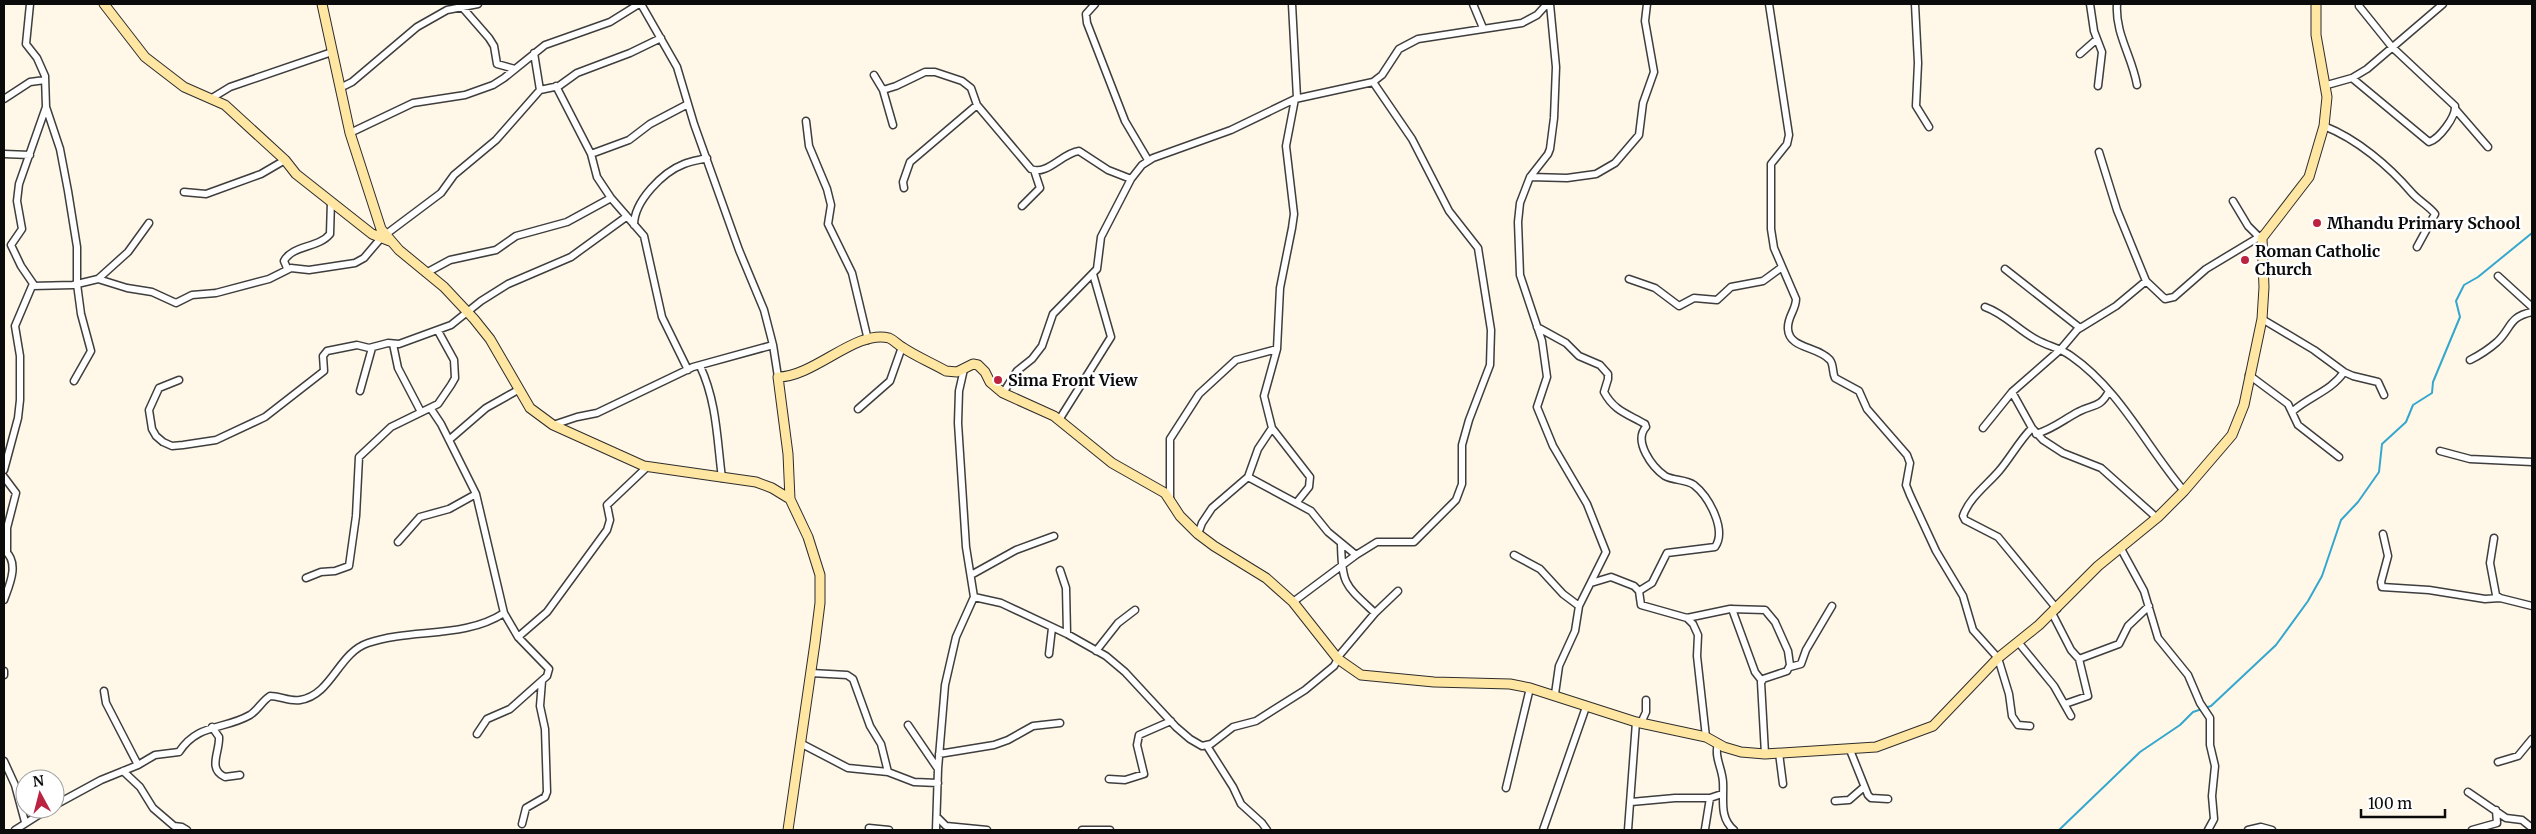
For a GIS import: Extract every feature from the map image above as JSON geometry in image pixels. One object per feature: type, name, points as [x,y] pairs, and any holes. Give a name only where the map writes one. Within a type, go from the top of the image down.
[{"type":"street","points":[[30,4],[26,44],[42,67],[45,80],[46,107],[64,168],[77,247],[77,284],[81,314],[91,350],[74,381]]},
{"type":"street","points":[[104,4],[144,57],[184,87],[226,105],[285,160],[296,174],[372,234],[385,238],[426,273],[468,313],[490,340],[530,408],[553,426],[647,467],[756,482],[772,488],[790,499]]},
{"type":"street","points":[[322,4],[350,133],[385,238]]},
{"type":"street","points":[[340,88],[352,82],[417,27],[447,10],[478,4]]},
{"type":"street","points":[[350,133],[412,103],[459,96],[493,85],[534,53],[556,40],[610,22],[640,4],[677,67],[739,250],[764,310],[773,345],[778,377],[788,454],[790,499],[811,544],[820,574],[820,603],[802,744],[788,830]]},
{"type":"street","points":[[1095,4],[1086,14],[1087,23],[1124,121],[1148,160]]},
{"type":"street","points":[[1292,4],[1296,99],[1286,146],[1294,214],[1280,288],[1277,349],[1264,396],[1272,428],[1310,477],[1309,487],[1297,502]]},
{"type":"street","points":[[1473,4],[1484,28]]},
{"type":"street","points":[[1003,393],[1017,371],[1032,359],[1042,346],[1053,314],[1098,267],[1100,237],[1131,179],[1148,160],[1231,130],[1296,99],[1373,82],[1382,74],[1394,54],[1408,43],[1418,39],[1522,22],[1537,15],[1549,4]]},
{"type":"street","points":[[1549,4],[1556,67],[1554,118],[1548,154],[1530,177],[1518,211],[1520,275],[1542,341],[1547,377],[1537,407],[1553,446],[1587,504],[1605,548],[1605,556],[1579,606],[1575,631],[1558,666],[1555,694]]},
{"type":"street","points":[[1530,177],[1567,178],[1596,174],[1615,163],[1639,135],[1643,103],[1654,72],[1645,21],[1647,4]]},
{"type":"street","points":[[1769,4],[1789,135],[1786,144],[1772,160],[1770,168],[1771,229],[1774,248],[1796,299],[1788,322],[1791,339],[1816,350],[1829,359],[1835,378],[1859,391],[1867,409],[1907,455],[1910,463],[1906,485],[1930,541],[1963,596],[1973,630],[1998,658],[2009,694],[2012,716],[2018,725],[2030,726]]},
{"type":"street","points":[[1914,4],[1918,63],[1916,106],[1929,127]]},
{"type":"street","points":[[2090,4],[2097,39],[2102,52],[2098,86]]},
{"type":"street","points":[[2117,4],[2117,28],[2138,85]]},
{"type":"street","points":[[2099,152],[2117,210],[2146,281],[2165,298],[2171,299],[2206,268],[2262,235],[2309,177],[2324,126],[2326,85],[2316,35],[2316,4]]},
{"type":"street","points":[[2326,85],[2352,78],[2367,69],[2443,4]]},
{"type":"street","points":[[2359,6],[2392,47],[2455,106],[2456,110],[2488,147]]},
{"type":"street","points":[[462,7],[489,38],[495,51],[497,64],[515,69]]},
{"type":"street","points":[[98,278],[127,288],[152,292],[176,303],[192,295],[216,293],[269,279],[287,268],[314,269],[355,264],[441,193],[454,175],[496,140],[540,90],[556,86],[577,74],[630,54],[661,38]]},
{"type":"street","points":[[2080,54],[2097,39]]},
{"type":"street","points":[[212,98],[230,87],[332,52]]},
{"type":"street","points":[[534,53],[540,90]]},
{"type":"street","points":[[883,90],[902,84],[917,74],[935,72],[962,81],[971,88],[977,104],[1034,170],[1039,190],[1022,206]]},
{"type":"street","points":[[874,75],[883,90],[893,125]]},
{"type":"street","points":[[2352,78],[2429,142],[2438,136],[2456,110]]},
{"type":"street","points":[[4,98],[30,82],[45,80]]},
{"type":"street","points":[[1293,602],[1356,555],[1383,541],[1408,544],[1414,542],[1453,505],[1462,484],[1462,445],[1468,420],[1490,365],[1491,330],[1478,248],[1449,211],[1412,139],[1373,82]]},
{"type":"street","points":[[556,86],[591,154],[595,173],[611,198],[644,236],[654,284],[666,327],[688,370]]},
{"type":"street","points":[[591,154],[628,140],[650,124],[688,104]]},
{"type":"street","points":[[904,188],[903,182],[910,162],[977,104]]},
{"type":"street","points":[[34,285],[10,245],[22,229],[17,200],[20,180],[46,107]]},
{"type":"street","points":[[806,121],[808,146],[827,188],[831,205],[828,224],[852,273],[868,340]]},
{"type":"street","points":[[2324,126],[2335,130],[2365,150],[2404,182],[2413,194],[2431,209],[2434,214],[2417,247]]},
{"type":"street","points":[[1034,170],[1043,170],[1064,156],[1079,151],[1108,170],[1131,179]]},
{"type":"street","points":[[4,154],[30,155]]},
{"type":"street","points":[[634,225],[636,211],[657,180],[681,165],[707,158]]},
{"type":"street","points":[[184,192],[206,194],[261,174],[285,160]]},
{"type":"street","points":[[426,273],[450,260],[496,250],[516,236],[567,222],[611,198]]},
{"type":"street","points":[[287,268],[284,261],[289,255],[314,244],[330,234],[331,201]]},
{"type":"street","points":[[2233,201],[2248,226],[2262,235]]},
{"type":"street","points":[[179,380],[159,388],[150,404],[149,412],[156,436],[172,446],[211,442],[265,417],[286,402],[324,371],[323,356],[327,351],[357,345],[372,348],[438,331],[457,322],[481,301],[508,284],[571,257],[626,217]]},
{"type":"street","points":[[4,470],[7,444],[20,400],[20,356],[15,326],[30,288],[34,285],[77,284],[98,278],[134,246],[149,223]]},
{"type":"street","points":[[778,377],[818,365],[834,353],[868,340],[889,338],[946,371],[957,372],[973,364],[978,365],[985,372],[990,382],[1003,393],[1023,404],[1041,409],[1059,420],[1126,473],[1160,489],[1170,498],[1180,516],[1198,534],[1266,578],[1293,602],[1338,658],[1367,676],[1467,684],[1510,684],[1530,688],[1555,694],[1586,707],[1639,723],[1706,737],[1731,750],[1765,754],[1850,750],[1876,747],[1928,729],[1998,658],[2054,611],[2120,547],[2157,518],[2184,491],[2232,435],[2242,411],[2262,319],[2264,287],[2262,235]]},
{"type":"street","points":[[1629,279],[1655,288],[1679,306],[1694,298],[1717,300],[1731,287],[1763,281],[1782,267]]},
{"type":"street","points":[[2005,269],[2080,328]]},
{"type":"street","points":[[1059,420],[1111,337],[1093,274]]},
{"type":"street","points":[[2498,276],[2532,307]]},
{"type":"street","points":[[1983,428],[2012,392],[2061,349],[2080,328],[2116,306],[2146,281]]},
{"type":"street","points":[[1985,307],[2009,319],[2037,340],[2061,349],[2083,364],[2109,391],[2142,432],[2167,471],[2184,491]]},
{"type":"street","points":[[2470,360],[2498,341],[2512,321],[2532,312]]},
{"type":"street","points":[[2262,319],[2314,350],[2344,372],[2378,382],[2384,396]]},
{"type":"street","points":[[1537,327],[1566,343],[1579,356],[1594,361],[1604,370],[1608,379],[1604,388],[1607,398],[1629,418],[1645,424],[1646,427],[1642,434],[1645,452],[1664,475],[1692,483],[1697,487],[1716,518],[1717,546],[1667,553],[1652,583],[1639,591]]},
{"type":"street","points":[[306,578],[321,572],[343,570],[349,566],[356,516],[359,457],[391,427],[431,409],[442,399],[455,378],[452,354],[438,331]]},
{"type":"street","points":[[393,344],[395,362],[421,412]]},
{"type":"street","points":[[553,426],[577,417],[597,413],[688,370],[773,345]]},
{"type":"street","points":[[858,408],[890,381],[902,347]]},
{"type":"street","points":[[360,391],[372,348]]},
{"type":"street","points":[[1170,498],[1170,438],[1199,394],[1236,360],[1277,349]]},
{"type":"street","points":[[700,366],[708,383],[714,408],[722,478]]},
{"type":"street","points":[[935,830],[938,818],[938,769],[946,675],[956,637],[974,597],[966,547],[958,423],[959,391],[964,369]]},
{"type":"street","points":[[2293,411],[2311,398],[2326,391],[2344,372]]},
{"type":"street","points":[[2249,375],[2288,404],[2293,411],[2298,425],[2339,457]]},
{"type":"street","points":[[449,440],[486,408],[518,390]]},
{"type":"street","points":[[2036,434],[2057,427],[2081,410],[2095,407],[2109,391]]},
{"type":"street","points":[[2012,392],[2036,434],[2063,453],[2101,468],[2157,518]]},
{"type":"street","points":[[431,409],[476,494],[504,613],[518,637],[548,666],[548,673],[542,681],[510,709],[487,719],[477,734]]},
{"type":"street","points":[[1198,534],[1202,523],[1212,508],[1248,477],[1258,449],[1272,428]]},
{"type":"street","points":[[2032,428],[2020,441],[1999,471],[1974,498],[1963,516],[1965,520],[1998,537],[2054,611],[2071,650],[2079,659],[2088,696],[2065,704]]},
{"type":"street","points":[[2440,451],[2470,459],[2532,462]]},
{"type":"street","points":[[518,637],[547,612],[607,530],[610,520],[607,505],[647,467]]},
{"type":"street","points":[[4,477],[16,493],[7,528],[6,551],[13,574],[4,600]]},
{"type":"street","points":[[1248,477],[1287,499],[1297,502],[1311,512],[1341,544],[1356,555]]},
{"type":"street","points":[[398,542],[420,517],[449,509],[476,494]]},
{"type":"street","points":[[2383,534],[2388,556],[2381,582],[2382,587],[2429,590],[2484,599],[2500,598],[2532,606]]},
{"type":"street","points":[[971,575],[1016,550],[1054,536]]},
{"type":"street","points":[[2494,538],[2490,563],[2491,575],[2494,590],[2500,598]]},
{"type":"street","points":[[1341,544],[1341,568],[1344,579],[1351,589],[1375,613]]},
{"type":"street","points":[[2120,547],[2138,579],[2149,606],[2158,638],[2188,675],[2200,703],[2210,718],[2210,745],[2215,766],[2212,796],[2214,819],[2208,830]]},
{"type":"street","points":[[1514,555],[1540,569],[1563,594],[1579,606]]},
{"type":"street","points":[[1060,570],[1066,588],[1067,634]]},
{"type":"street","points":[[1591,583],[1611,577],[1634,586],[1639,591],[1641,605],[1687,618],[1732,609],[1762,609],[1769,613],[1788,651],[1790,667]]},
{"type":"street","points":[[974,597],[1001,603],[1067,634],[1115,663],[1190,739],[1198,745],[1207,746],[1233,727],[1256,721],[1305,690],[1334,666],[1338,658],[1375,613],[1398,591]]},
{"type":"street","points":[[1762,681],[1784,673],[1790,667],[1801,664],[1806,650],[1832,606]]},
{"type":"street","points":[[2079,659],[2119,644],[2128,626],[2149,606]]},
{"type":"street","points":[[1732,609],[1755,672],[1762,681],[1765,754]]},
{"type":"street","points":[[1096,651],[1118,623],[1135,610]]},
{"type":"street","points":[[65,800],[101,780],[138,765],[155,755],[179,752],[192,737],[212,727],[250,714],[270,696],[297,701],[314,695],[346,659],[366,643],[478,626],[504,613]]},
{"type":"street","points":[[1687,618],[1693,624],[1698,634],[1697,656],[1706,737]]},
{"type":"street","points":[[1049,654],[1052,628]]},
{"type":"street","points":[[2018,642],[2054,686],[2071,716]]},
{"type":"street","points":[[811,673],[847,676],[853,679],[870,726],[881,744],[888,772]]},
{"type":"street","points":[[522,824],[526,808],[545,797],[547,792],[545,729],[540,706],[542,681]]},
{"type":"street","points":[[1506,788],[1530,688]]},
{"type":"street","points":[[104,691],[106,703],[138,765]]},
{"type":"street","points":[[1628,830],[1639,723],[1646,712],[1646,700]]},
{"type":"street","points":[[1543,830],[1586,707]]},
{"type":"street","points":[[1109,780],[1125,780],[1144,774],[1137,745],[1139,735],[1171,721]]},
{"type":"street","points":[[939,754],[994,745],[1008,740],[1033,726],[1060,723]]},
{"type":"street","points":[[908,725],[938,769]]},
{"type":"street","points":[[212,727],[219,743],[214,764],[217,771],[225,777],[240,775]]},
{"type":"street","points":[[2498,762],[2518,756],[2532,739]]},
{"type":"street","points":[[1718,743],[1716,752],[1723,782],[1722,794],[1726,820],[1734,830]]},
{"type":"street","points":[[802,744],[848,768],[888,772],[914,782],[938,783]]},
{"type":"street","points":[[1207,746],[1234,787],[1241,804],[1267,830]]},
{"type":"street","points":[[1850,750],[1858,766],[1864,787],[1871,798],[1888,799]]},
{"type":"street","points":[[1779,753],[1783,784]]},
{"type":"street","points":[[4,762],[15,785],[25,822]]},
{"type":"street","points":[[123,771],[140,787],[152,808],[172,825],[187,830]]},
{"type":"street","points":[[1835,801],[1849,800],[1864,787]]},
{"type":"street","points":[[2468,792],[2506,818],[2522,820],[2531,829]]},
{"type":"street","points":[[1631,802],[1675,798],[1710,798],[1722,794]]},
{"type":"street","points":[[1705,829],[1710,798]]},
{"type":"street","points":[[1629,817],[1640,802]]},
{"type":"street","points":[[2472,830],[2497,823],[2496,810]]},
{"type":"street","points":[[938,818],[946,826],[987,830]]},
{"type":"street","points":[[15,830],[30,819]]},
{"type":"street","points":[[869,828],[889,830]]},
{"type":"street","points":[[2248,830],[2261,828],[2272,830]]},
{"type":"street","points":[[1082,830],[1110,830]]},
{"type":"waterway","points":[[2059,830],[2140,752],[2180,725],[2193,712],[2211,706],[2276,645],[2308,601],[2322,576],[2341,520],[2358,502],[2379,472],[2382,444],[2406,422],[2413,405],[2432,393],[2433,382],[2460,317],[2456,301],[2464,285],[2478,277],[2532,233]]},
{"type":"place","name":"Mhandu Primary School","points":[[2317,223]]},
{"type":"place","name":"Roman Catholic Church","points":[[2245,260]]},
{"type":"place","name":"Sima Front View","points":[[998,380]]}]
